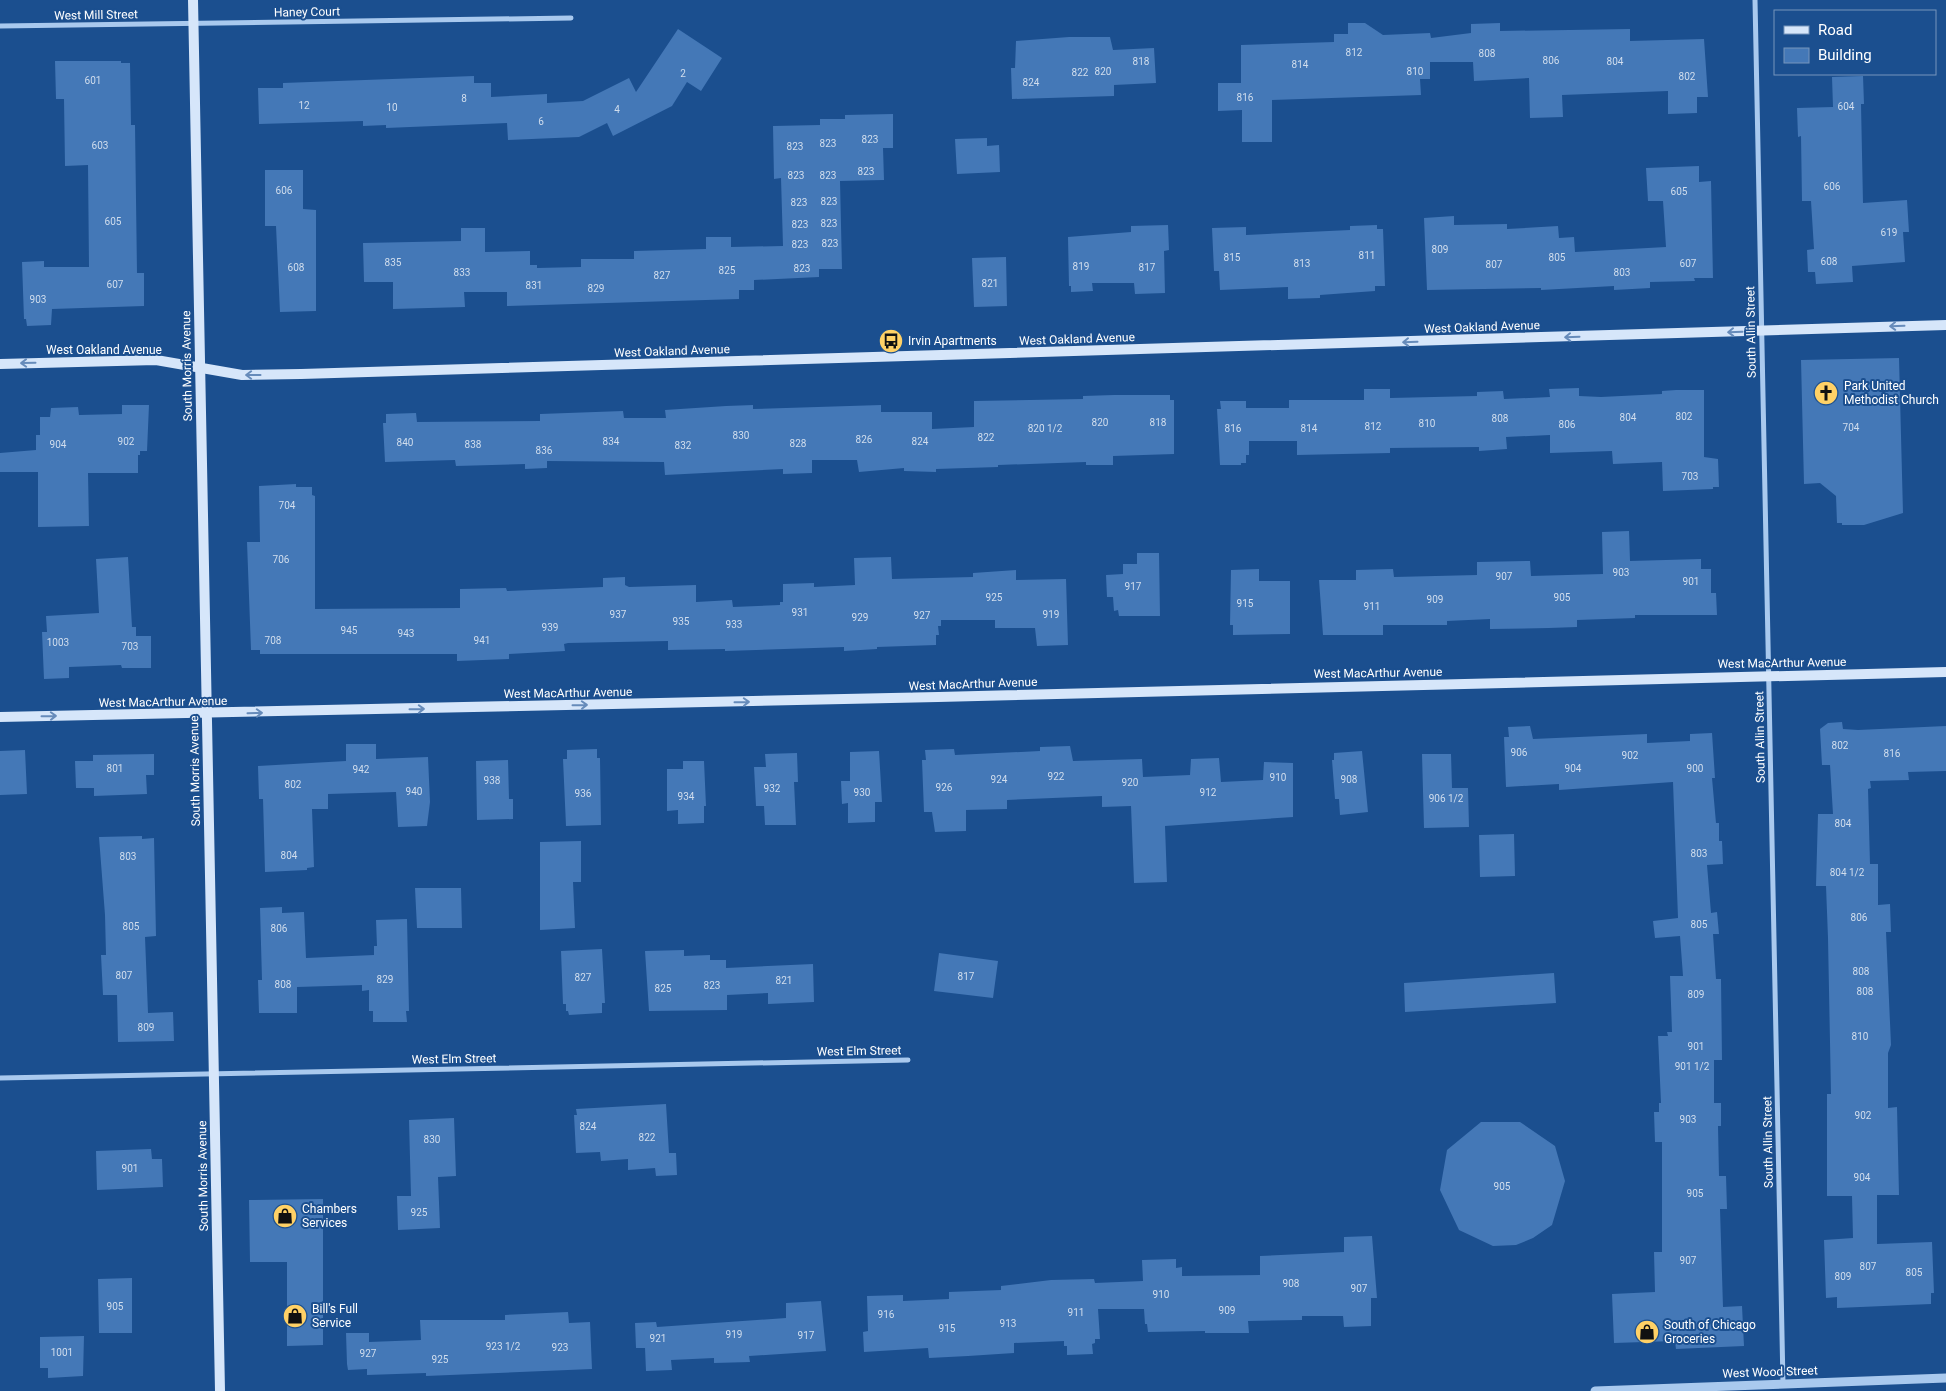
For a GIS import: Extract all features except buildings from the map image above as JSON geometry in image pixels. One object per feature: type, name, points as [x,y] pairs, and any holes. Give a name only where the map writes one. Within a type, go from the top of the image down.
[{"type":"main road","name":"South Morris Avenue","points":[[192,0],[220,1391]]},
{"type":"main road","name":"West Oakland Avenue","points":[[0,364],[156,360],[242,375],[302,374],[1946,325]]},
{"type":"main road","name":"West MacArthur Avenue","points":[[0,717],[206,714],[1946,672]]},
{"type":"street","name":"South Allin Street","points":[[1755,0],[1783,1384]]},
{"type":"street","name":"Haney Court","points":[[193,23],[571,18]]},
{"type":"street","name":"West Mill Street","points":[[0,26],[193,23]]},
{"type":"street","name":"West Elm Street","points":[[0,1078],[908,1060]]},
{"type":"street","name":"West Wood Street","points":[[1595,1391],[1946,1378]]},
{"type":"place","name":"Irvin Apartments","points":[[891,341]]},
{"type":"place","name":"Park United Methodist Church","points":[[1826,393]]},
{"type":"place","name":"Chambers Services","points":[[285,1216]]},
{"type":"place","name":"Bill's Full Service","points":[[295,1316]]},
{"type":"place","name":"South of Chicago Groceries","points":[[1647,1332]]}]
